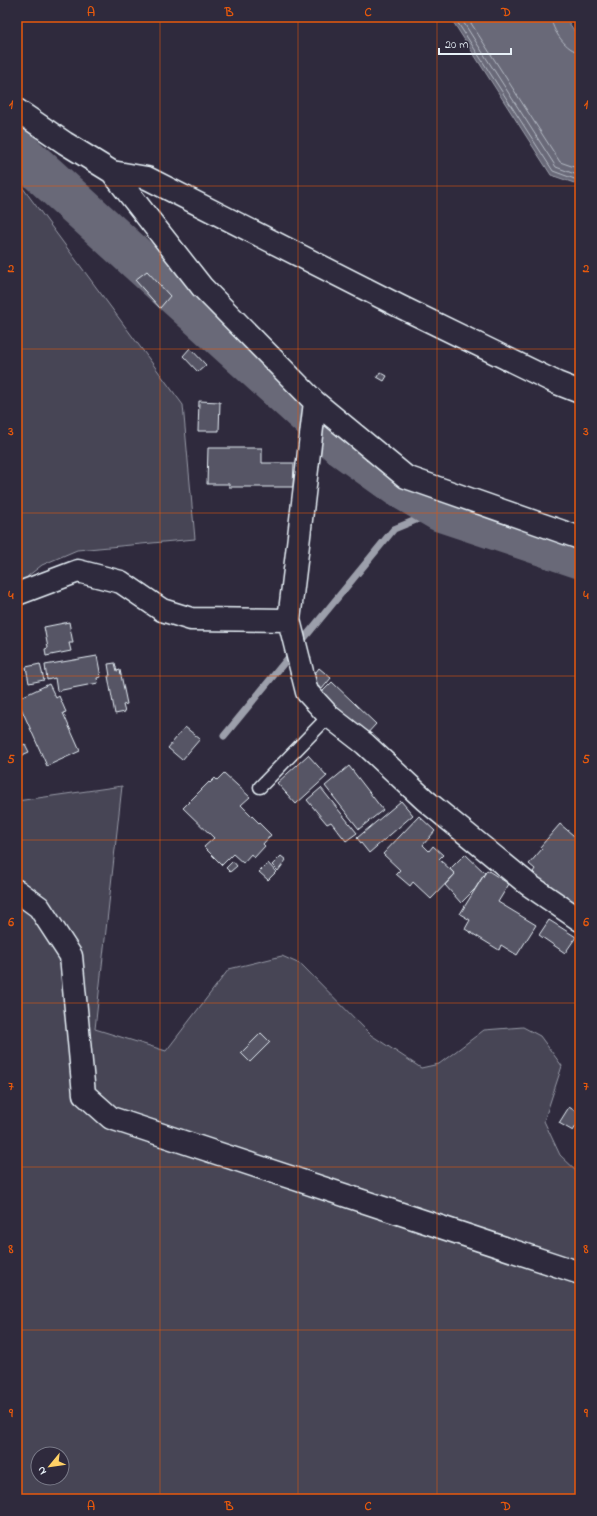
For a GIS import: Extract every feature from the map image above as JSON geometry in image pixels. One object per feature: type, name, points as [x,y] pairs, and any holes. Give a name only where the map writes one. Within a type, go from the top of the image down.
[{"type":"street","points":[[17,110],[65,143],[112,172],[202,286],[315,402],[406,477],[580,538]]},
{"type":"street","points":[[112,172],[147,178],[399,306],[557,383],[580,392]]},
{"type":"street","points":[[315,402],[294,638],[307,692],[329,716],[365,744],[425,800],[529,885],[580,920]]},
{"type":"street","points":[[17,594],[78,572],[121,582],[162,610],[191,619],[294,638]]},
{"type":"street","points":[[17,891],[39,907],[71,956],[84,1094],[111,1118],[580,1273]]},
{"type":"lane","points":[[260,787],[329,716]]},
{"type":"shaded area","points":[[17,180],[183,405],[195,539],[77,550],[42,565],[28,576],[17,593]]},
{"type":"shaded area","points":[[122,786],[95,1029],[166,1051],[229,969],[282,956],[302,965],[371,1035],[421,1068],[439,1064],[484,1030],[523,1027],[540,1036],[562,1066],[544,1121],[560,1155],[580,1174],[580,1499],[17,1499],[17,801]]},
{"type":"water","points":[[450,17],[565,17],[580,39],[580,185],[551,175]]},
{"type":"building","points":[[147,271],[170,296],[160,308],[135,280]]},
{"type":"building","points":[[190,348],[206,365],[198,372],[183,356]]},
{"type":"building","points":[[380,372],[387,376],[384,381],[377,377]]},
{"type":"building","points":[[199,401],[220,402],[219,431],[198,431]]},
{"type":"building","points":[[208,448],[262,448],[262,463],[294,463],[293,487],[229,487],[229,484],[207,484]]},
{"type":"building","points":[[69,622],[73,643],[69,643],[71,651],[46,656],[45,649],[48,648],[44,627]]},
{"type":"building","points":[[97,656],[101,677],[97,678],[98,683],[57,691],[55,678],[47,680],[45,665]]},
{"type":"building","points":[[115,663],[117,671],[120,670],[127,704],[123,705],[125,712],[115,714],[108,676],[110,676],[108,664]]},
{"type":"building","points":[[40,664],[44,680],[29,683],[26,667]]},
{"type":"building","points":[[319,668],[331,678],[322,689],[310,680]]},
{"type":"building","points":[[332,682],[376,724],[365,736],[321,693]]},
{"type":"building","points":[[49,684],[56,698],[59,696],[66,712],[63,713],[80,751],[47,766],[17,699]]},
{"type":"building","points":[[185,727],[200,739],[182,760],[168,748]]},
{"type":"building","points":[[25,744],[29,752],[20,756],[17,748]]},
{"type":"building","points":[[308,755],[327,776],[296,804],[277,783]]},
{"type":"building","points":[[349,766],[383,810],[359,829],[325,786]]},
{"type":"building","points":[[224,773],[250,797],[241,805],[271,835],[263,844],[265,846],[254,858],[251,854],[243,863],[233,854],[222,865],[204,847],[214,838],[183,808],[209,782],[210,783],[215,778],[217,780]]},
{"type":"building","points":[[321,788],[357,833],[346,841],[331,822],[327,824],[307,800]]},
{"type":"building","points":[[401,801],[413,815],[369,853],[357,838]]},
{"type":"building","points":[[419,816],[435,831],[423,845],[429,851],[433,846],[443,855],[439,859],[455,874],[431,899],[413,882],[410,886],[396,874],[400,870],[383,854]]},
{"type":"building","points":[[560,824],[580,841],[580,911],[556,896],[533,872],[535,869],[529,864],[542,849],[540,847]]},
{"type":"building","points":[[465,854],[485,873],[475,889],[461,903],[445,885],[455,874],[450,869]]},
{"type":"building","points":[[281,856],[286,860],[278,871],[272,865]]},
{"type":"building","points":[[233,861],[237,866],[230,872],[226,868]]},
{"type":"building","points":[[268,863],[276,872],[268,880],[259,872]]},
{"type":"building","points":[[487,870],[509,884],[498,902],[536,925],[517,955],[501,945],[499,950],[465,929],[470,920],[460,914]]},
{"type":"building","points":[[549,920],[576,937],[565,953],[539,935]]},
{"type":"building","points":[[261,1033],[270,1042],[250,1062],[241,1053]]},
{"type":"building","points":[[569,1107],[580,1114],[580,1120],[573,1131],[559,1123]]},
{"type":"waterway","points":[[17,150],[343,446],[399,486],[440,510],[580,557]]},
{"type":"waterway","points":[[224,736],[394,529],[440,510]]}]
